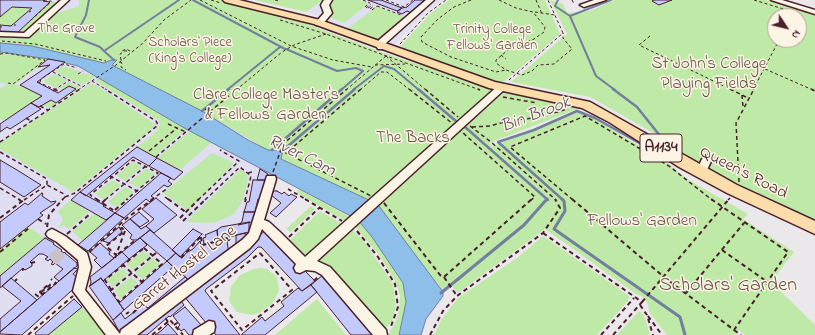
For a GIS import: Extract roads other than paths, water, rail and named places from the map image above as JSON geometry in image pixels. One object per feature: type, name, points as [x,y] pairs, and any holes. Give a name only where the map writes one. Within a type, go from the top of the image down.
[{"type":"main road","name":"Queen's Road","points":[[227,2],[319,23],[381,47],[389,54],[502,87],[586,105],[613,119],[732,189],[815,228]]},
{"type":"street","points":[[1,29],[26,35],[65,0]]},
{"type":"street","points":[[319,23],[328,13],[325,5],[328,0]]},
{"type":"street","points":[[381,47],[381,43],[430,0]]},
{"type":"street","points":[[584,5],[602,0]]},
{"type":"street","points":[[775,0],[801,8],[805,0]]},
{"type":"street","points":[[302,266],[375,201],[464,126],[502,87]]},
{"type":"street","points":[[701,172],[707,159]]},
{"type":"street","name":"Garret Hostel Lane","points":[[126,335],[246,244],[254,236],[257,219],[271,179]]},
{"type":"street","points":[[257,219],[284,242],[302,266]]},
{"type":"street","points":[[58,239],[83,257],[85,267],[79,291],[114,335]]},
{"type":"street","points":[[302,266],[317,266],[326,271],[383,334]]},
{"type":"water","name":"River Cam","points":[[0,43],[32,46],[104,63],[111,60],[117,60],[112,65],[202,111],[248,140],[268,150],[283,150],[281,159],[379,206],[443,292],[443,296],[426,319],[421,335],[399,335],[406,302],[403,283],[372,237],[358,220],[186,129],[78,66],[49,59],[0,52]]},
{"type":"waterway","points":[[89,0],[86,15],[75,37],[100,47],[104,51]]},
{"type":"waterway","points":[[104,51],[179,0]]},
{"type":"waterway","points":[[193,0],[285,49]]},
{"type":"waterway","name":"Bin Brook","points":[[558,0],[555,6],[570,16]]},
{"type":"waterway","points":[[570,16],[611,0]]},
{"type":"waterway","name":"Bin Brook","points":[[570,16],[596,76],[615,90]]},
{"type":"waterway","points":[[227,90],[280,47]]},
{"type":"waterway","points":[[286,49],[337,71],[356,68],[363,71],[341,90]]},
{"type":"waterway","points":[[104,51],[114,60]]},
{"type":"waterway","points":[[353,90],[384,66],[394,69],[419,90]]},
{"type":"waterway","points":[[202,111],[229,89]]},
{"type":"waterway","points":[[272,150],[342,89]]},
{"type":"waterway","points":[[281,152],[355,89]]},
{"type":"waterway","points":[[418,89],[457,122]]},
{"type":"waterway","name":"Bin Brook","points":[[613,89],[637,107],[669,147]]},
{"type":"waterway","name":"Bin Brook","points":[[563,200],[498,142],[534,130],[577,111],[595,118],[664,157]]},
{"type":"waterway","points":[[465,127],[547,199]]},
{"type":"waterway","points":[[441,293],[524,225],[547,199]]},
{"type":"waterway","name":"Bin Brook","points":[[563,200],[565,211],[554,229],[680,317],[685,335]]},
{"type":"tunnel","points":[[52,260],[62,252]]},
{"type":"park label","name":"The Grove","points":[[66,30]]},
{"type":"park label","name":"Trinity College Fellows' Garden","points":[[492,40]]},
{"type":"park label","name":"Scholars' Piece (King's College)","points":[[190,52]]},
{"type":"park label","name":"St John's College Playing Fields","points":[[709,75]]},
{"type":"park label","name":"Clare College Master's & Fellows' Garden","points":[[266,106]]},
{"type":"park label","name":"The Backs","points":[[413,139]]},
{"type":"park label","name":"Fellows' Garden","points":[[642,222]]},
{"type":"park label","name":"Scholars' Garden","points":[[728,287]]}]
